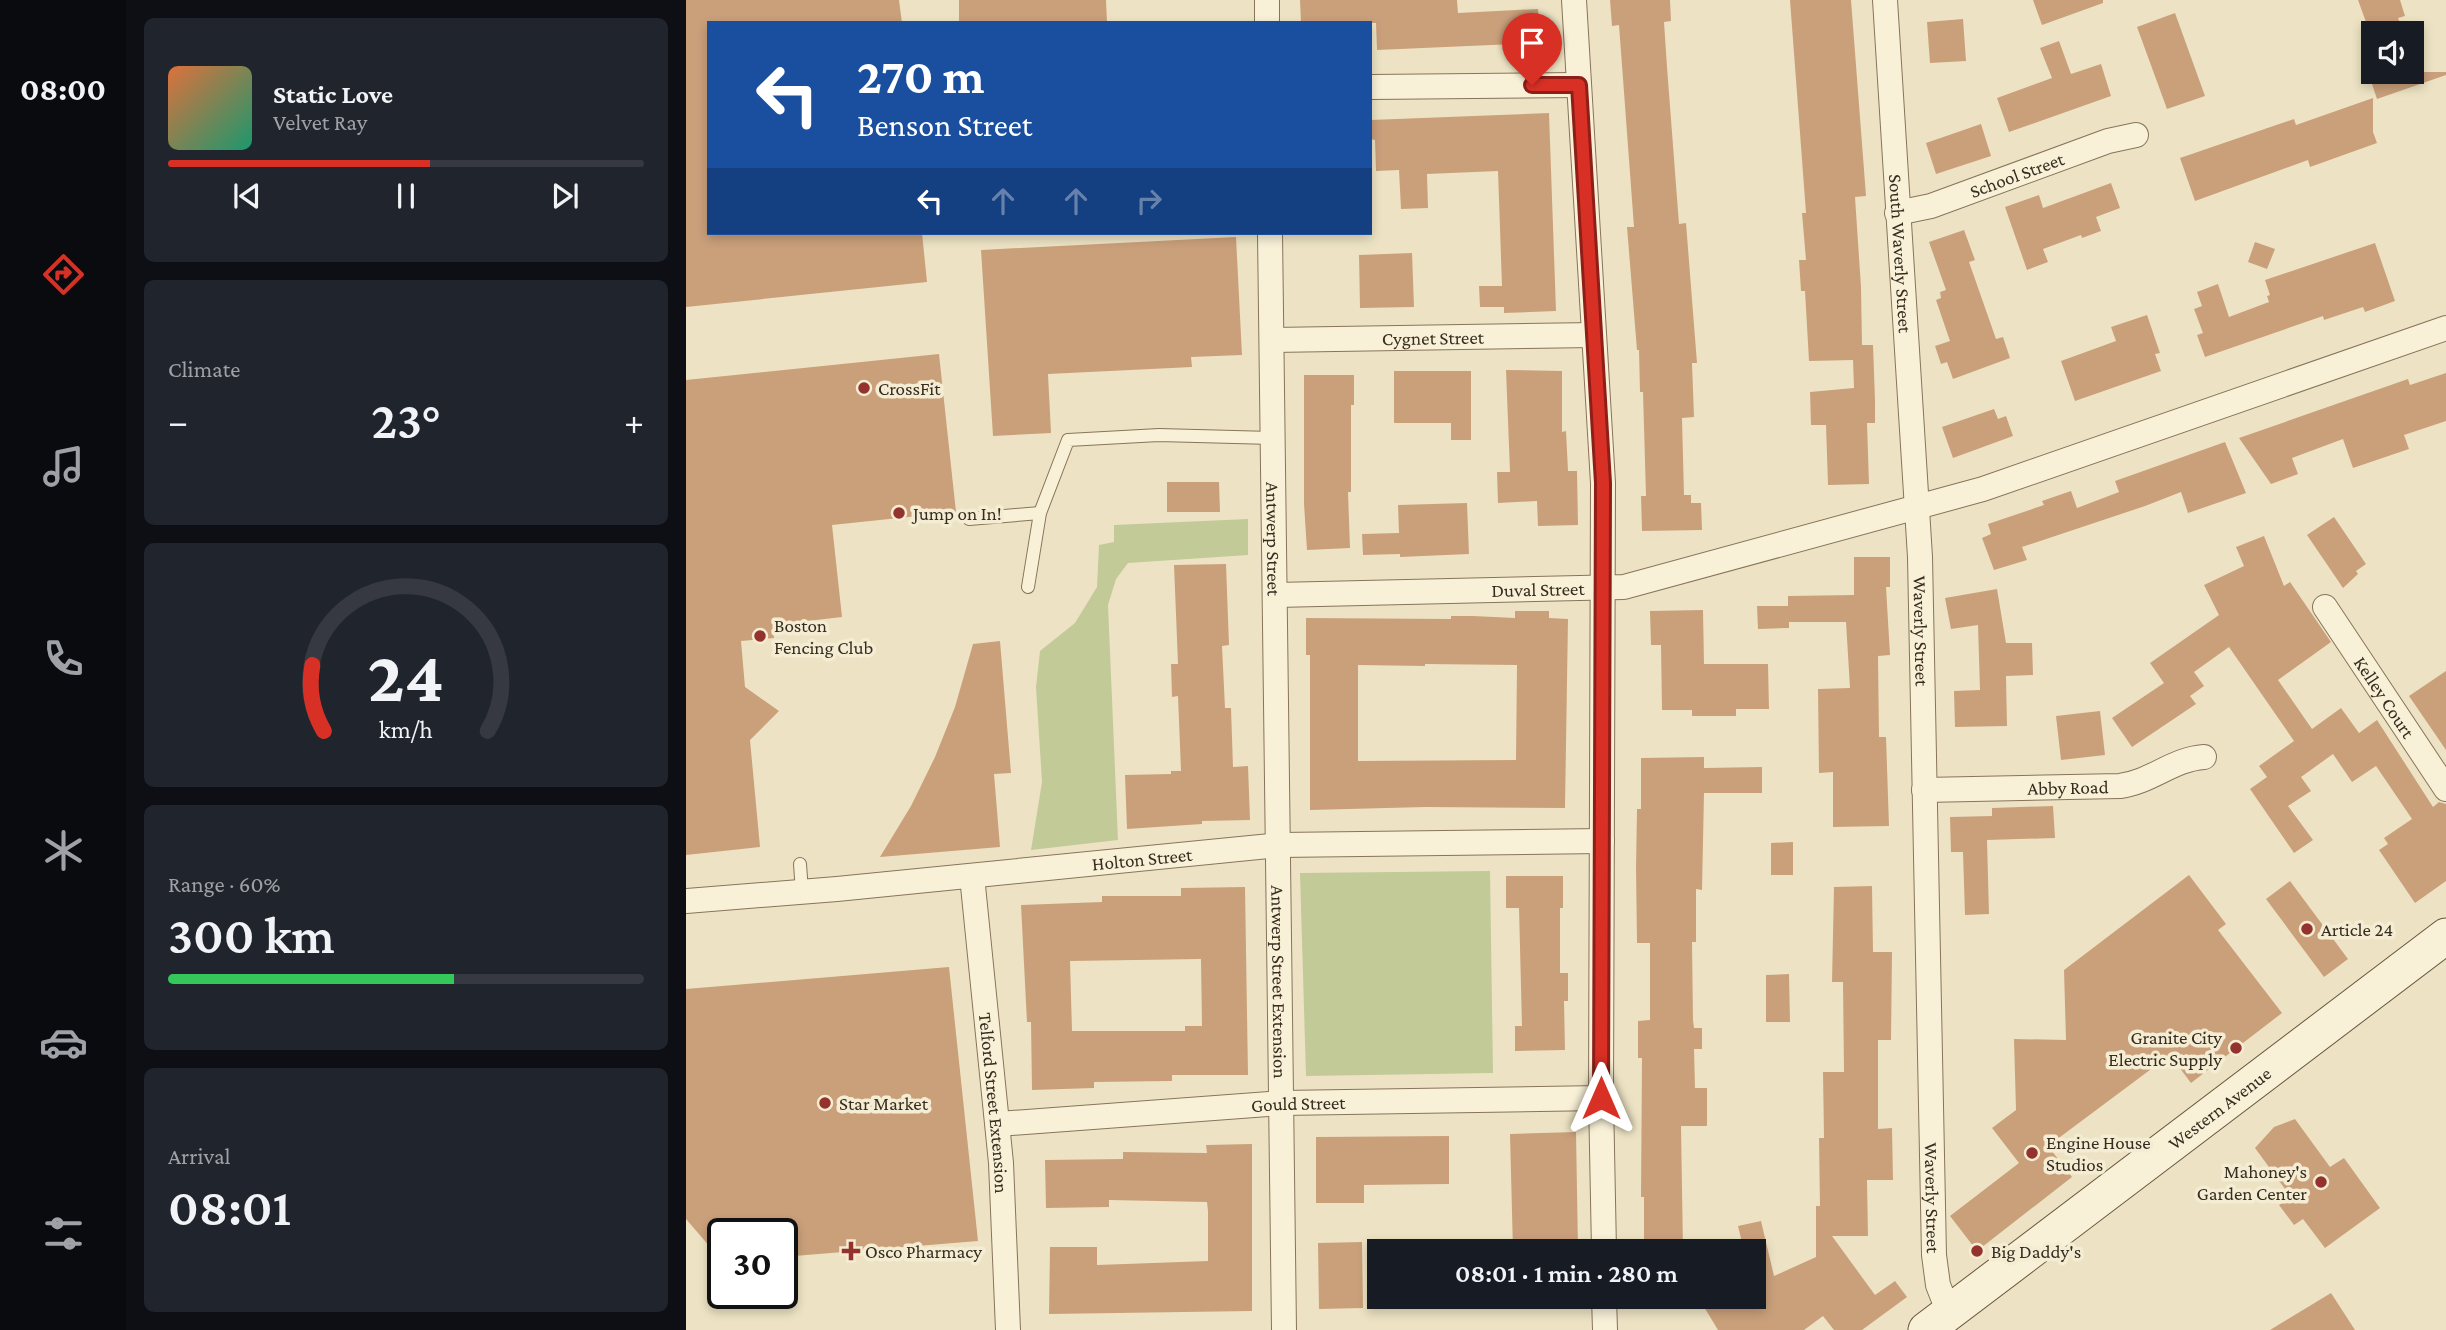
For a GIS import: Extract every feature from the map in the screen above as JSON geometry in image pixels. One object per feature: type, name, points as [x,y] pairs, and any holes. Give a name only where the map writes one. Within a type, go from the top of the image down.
[{"type":"main road","name":"Western Avenue","points":[[1938,1322],[2446,936]]},
{"type":"street","points":[[1266,0],[1267,21]]},
{"type":"street","points":[[1574,0],[1603,483],[1601,1098],[1604,1239]]},
{"type":"street","name":"South Waverly Street","points":[[1885,0],[1916,507]]},
{"type":"street","points":[[1372,87],[1579,85]]},
{"type":"street","name":"School Street","points":[[1897,213],[1931,206],[2108,141],[2136,135]]},
{"type":"street","name":"Antwerp Street","points":[[1270,235],[1279,845]]},
{"type":"street","points":[[1916,507],[1983,489],[2446,328]]},
{"type":"street","name":"Cygnet Street","points":[[1272,340],[1594,335]]},
{"type":"street","name":"Duval Street","points":[[1276,595],[1624,587],[1916,507]]},
{"type":"street","name":"Waverly Street","points":[[1916,507],[1920,557],[1934,1255],[1938,1284],[1938,1322]]},
{"type":"street","name":"Kelley Court","points":[[2325,607],[2446,789]]},
{"type":"street","name":"Abby Road","points":[[1924,790],[2120,786],[2138,782],[2177,763],[2204,757]]},
{"type":"street","name":"Holton Street","points":[[686,901],[1279,845],[1602,841]]},
{"type":"street","name":"Antwerp Street Extension","points":[[1279,845],[1284,1330]]},
{"type":"street","name":"Telford Street Extension","points":[[972,876],[1002,1163],[1009,1330]]},
{"type":"street","name":"Gould Street","points":[[998,1124],[1282,1103],[1601,1098]]},
{"type":"street","points":[[1604,1309],[1605,1330]]},
{"type":"lane","points":[[1028,587],[1040,513],[1068,439],[1159,435],[1273,438]]},
{"type":"lane","points":[[969,519],[1040,513]]},
{"type":"lane","points":[[800,864],[802,892]]},
{"type":"green space","points":[[1248,519],[1248,555],[1128,563],[1116,579],[1108,605],[1118,840],[1031,850],[1042,782],[1036,687],[1040,651],[1075,623],[1097,587],[1099,545],[1114,542],[1114,525]]},
{"type":"green space","points":[[1490,871],[1493,1073],[1306,1076],[1300,873]]},
{"type":"building","points":[[686,0],[899,0],[902,21],[707,21],[707,235],[922,235],[927,282],[686,307]]},
{"type":"building","points":[[959,0],[1106,0],[1107,21],[959,21]]},
{"type":"building","points":[[1300,0],[1457,0],[1458,13],[1538,9],[1540,43],[1377,50],[1376,23],[1372,21],[1301,21]]},
{"type":"building","points":[[1610,0],[1670,0],[1671,21],[1664,22],[1667,67],[1679,224],[1686,223],[1697,363],[1692,363],[1694,417],[1682,418],[1684,495],[1691,495],[1691,503],[1701,503],[1702,530],[1642,531],[1641,496],[1646,496],[1643,392],[1640,392],[1639,350],[1627,227],[1634,227],[1619,25],[1612,26]]},
{"type":"building","points":[[1790,0],[1851,0],[1866,196],[1855,197],[1862,345],[1873,345],[1875,423],[1867,423],[1869,484],[1828,485],[1826,425],[1811,425],[1810,392],[1854,388],[1853,360],[1809,361],[1805,291],[1801,291],[1799,260],[1806,260],[1802,213],[1806,213]]},
{"type":"building","points":[[2033,0],[2103,0],[2103,3],[2042,25]]},
{"type":"building","points":[[2358,0],[2400,0],[2405,16],[2398,18],[2399,21],[2366,21]]},
{"type":"building","points":[[2175,13],[2205,96],[2167,109],[2137,27]]},
{"type":"building","points":[[1963,19],[1966,61],[1930,63],[1927,22]]},
{"type":"building","points":[[2059,41],[2071,74],[2101,64],[2111,96],[2009,132],[1997,98],[2052,78],[2040,48]]},
{"type":"building","points":[[2424,72],[2446,72],[2446,75],[2424,83]]},
{"type":"building","points":[[2372,84],[2420,84],[2377,99]]},
{"type":"building","points":[[2373,98],[2373,132],[2377,143],[2310,167],[2308,160],[2195,201],[2180,158],[2294,119],[2296,125]]},
{"type":"building","points":[[1549,113],[1556,311],[1504,313],[1504,307],[1480,307],[1479,286],[1502,286],[1498,171],[1427,174],[1428,208],[1401,209],[1399,170],[1376,171],[1372,120]]},
{"type":"building","points":[[1981,124],[1991,156],[1936,174],[1926,143]]},
{"type":"building","points":[[2111,183],[2120,208],[2096,217],[2101,231],[2082,238],[2081,235],[2043,249],[2048,262],[2027,270],[2005,207],[2039,195],[2043,208]]},
{"type":"building","points":[[1964,230],[1975,260],[1969,262],[1996,339],[2003,337],[2010,358],[1953,379],[1947,362],[1941,364],[1935,346],[1950,341],[1936,300],[1941,298],[1940,292],[1946,290],[1929,242]]},
{"type":"building","points":[[1236,237],[1242,355],[1191,357],[1192,367],[1048,374],[1051,433],[993,436],[981,250]]},
{"type":"building","points":[[2255,242],[2275,249],[2267,269],[2248,262]]},
{"type":"building","points":[[2375,243],[2395,301],[2365,312],[2363,307],[2324,320],[2323,316],[2205,357],[2197,335],[2203,333],[2194,309],[2202,306],[2197,292],[2218,284],[2229,317],[2269,302],[2267,296],[2270,295],[2265,280]]},
{"type":"building","points":[[1412,253],[1414,307],[1360,308],[1359,255]]},
{"type":"building","points":[[2147,315],[2160,353],[2155,354],[2161,371],[2075,401],[2061,361],[2116,341],[2111,327]]},
{"type":"building","points":[[939,354],[956,512],[832,525],[842,617],[773,625],[774,638],[741,641],[745,687],[779,711],[750,740],[760,847],[686,855],[686,380]]},
{"type":"building","points":[[1506,370],[1562,371],[1562,432],[1566,431],[1568,471],[1577,471],[1578,525],[1538,526],[1537,501],[1498,503],[1497,472],[1510,472]]},
{"type":"building","points":[[1394,371],[1471,371],[1471,440],[1451,440],[1451,423],[1394,423]]},
{"type":"building","points":[[2446,373],[2446,421],[2404,435],[2409,449],[2353,468],[2343,439],[2292,458],[2298,474],[2271,484],[2239,438],[2408,379],[2410,385]]},
{"type":"building","points":[[1304,375],[1354,375],[1354,405],[1351,405],[1351,492],[1348,492],[1350,548],[1307,550],[1304,504]]},
{"type":"building","points":[[1994,409],[1998,419],[2006,416],[2013,436],[1953,458],[1942,427]]},
{"type":"building","points":[[2225,442],[2246,493],[2188,513],[2181,492],[2022,547],[2027,560],[1994,570],[1982,538],[1991,534],[1988,524],[2044,505],[2042,501],[2071,491],[2077,508],[2119,492],[2115,481]]},
{"type":"building","points":[[1167,482],[1219,482],[1220,512],[1167,512]]},
{"type":"building","points":[[1467,503],[1469,554],[1400,557],[1400,554],[1363,555],[1362,534],[1399,533],[1398,505]]},
{"type":"building","points":[[2334,517],[2366,564],[2356,571],[2358,574],[2343,588],[2307,535]]},
{"type":"building","points":[[2264,536],[2284,586],[2290,582],[2331,642],[2278,680],[2312,729],[2341,708],[2359,733],[2377,720],[2433,807],[2439,802],[2446,804],[2446,881],[2415,903],[2379,850],[2388,844],[2384,838],[2412,819],[2376,766],[2352,782],[2333,754],[2301,777],[2311,791],[2288,806],[2313,840],[2294,853],[2250,789],[2267,777],[2259,766],[2294,741],[2229,647],[2194,672],[2204,686],[2190,696],[2196,704],[2132,747],[2112,718],[2164,683],[2150,663],[2219,615],[2204,585],[2244,566],[2236,547]]},
{"type":"building","points":[[1854,557],[1890,557],[1890,587],[1886,587],[1890,655],[1878,656],[1879,737],[1886,737],[1889,826],[1833,827],[1833,772],[1819,773],[1818,689],[1850,688],[1846,622],[1789,622],[1789,628],[1758,629],[1757,606],[1788,606],[1788,596],[1854,595]]},
{"type":"building","points":[[1226,564],[1229,645],[1222,646],[1225,708],[1231,708],[1233,767],[1248,766],[1250,820],[1202,821],[1202,824],[1127,829],[1125,775],[1171,774],[1171,771],[1181,771],[1178,696],[1172,697],[1171,664],[1178,664],[1174,565]]},
{"type":"building","points":[[1997,589],[2006,643],[2032,643],[2033,675],[2006,676],[2007,726],[1955,727],[1954,691],[1980,690],[1978,625],[1951,629],[1945,598]]},
{"type":"building","points":[[1703,610],[1704,664],[1768,664],[1769,709],[1736,709],[1736,716],[1692,716],[1692,710],[1662,710],[1661,645],[1651,645],[1650,611]]},
{"type":"building","points":[[1515,611],[1549,611],[1549,618],[1568,619],[1565,808],[1310,810],[1310,655],[1306,655],[1306,618],[1515,618]],"holes":[[[1358,665],[1517,665],[1516,760],[1358,761]]]},
{"type":"building","points":[[1000,641],[1011,773],[994,774],[1000,847],[880,857],[911,806],[935,757],[955,707],[973,644]]},
{"type":"building","points":[[2446,671],[2446,750],[2409,696]]},
{"type":"building","points":[[2100,711],[2105,755],[2061,760],[2056,716]]},
{"type":"building","points":[[1704,757],[1704,768],[1762,767],[1762,793],[1704,793],[1702,890],[1696,889],[1696,942],[1692,942],[1693,1020],[1694,1028],[1702,1028],[1702,1049],[1694,1049],[1695,1088],[1707,1088],[1707,1126],[1681,1126],[1683,1239],[1644,1239],[1644,1197],[1641,1197],[1642,1058],[1638,1058],[1638,1021],[1650,1020],[1650,943],[1637,943],[1637,809],[1641,809],[1641,758]]},
{"type":"building","points":[[2053,806],[2055,838],[1987,840],[1989,914],[1965,915],[1963,852],[1951,852],[1950,817],[1992,816],[1992,808]]},
{"type":"building","points":[[1793,842],[1793,875],[1771,875],[1771,843]]},
{"type":"building","points":[[2189,875],[2226,924],[2218,930],[2282,1013],[2191,1083],[2170,1055],[2048,1146],[2072,1177],[1977,1251],[1950,1216],[2019,1163],[1992,1128],[2016,1110],[2014,1039],[2066,1040],[2064,970]]},
{"type":"building","points":[[1506,876],[1563,876],[1560,973],[1568,973],[1568,1001],[1564,1001],[1565,1050],[1515,1051],[1515,1026],[1522,1026],[1519,908],[1506,908]]},
{"type":"building","name":"Article 24","points":[[2290,881],[2348,959],[2324,977],[2266,899]]},
{"type":"building","points":[[1872,886],[1873,952],[1892,952],[1891,1040],[1878,1040],[1878,1129],[1892,1128],[1893,1180],[1867,1180],[1868,1236],[1832,1236],[1875,1295],[1895,1281],[1907,1297],[1862,1330],[1834,1330],[1823,1316],[1804,1330],[1718,1330],[1705,1309],[1766,1309],[1766,1242],[1774,1276],[1816,1257],[1816,1206],[1820,1206],[1819,1138],[1824,1138],[1823,1072],[1844,1072],[1843,982],[1832,982],[1834,887]]},
{"type":"building","points":[[1245,887],[1248,1075],[1172,1075],[1172,1081],[1094,1082],[1094,1088],[1032,1090],[1031,1022],[1027,1022],[1021,905],[1102,902],[1102,896],[1181,896],[1181,888]],"holes":[[[1201,959],[1202,1026],[1185,1026],[1185,1031],[1072,1031],[1070,961]]]},
{"type":"building","name":"Star Market","points":[[949,967],[978,1241],[798,1256],[798,1218],[707,1218],[707,1243],[686,1219],[686,989]]},
{"type":"building","points":[[1789,974],[1790,1022],[1766,1022],[1766,975]]},
{"type":"building","name":"Mahoney's Garden Center","points":[[2295,1119],[2330,1167],[2344,1158],[2380,1208],[2325,1248],[2303,1219],[2294,1225],[2279,1205],[2291,1197],[2255,1148],[2274,1127]]},
{"type":"building","points":[[1576,1132],[1578,1239],[1513,1239],[1510,1134]]},
{"type":"building","points":[[1449,1136],[1449,1184],[1364,1185],[1364,1203],[1316,1203],[1316,1137]]},
{"type":"building","points":[[1252,1144],[1252,1311],[1049,1314],[1050,1247],[1097,1247],[1097,1265],[1208,1261],[1208,1211],[1207,1202],[1109,1200],[1109,1207],[1046,1208],[1045,1160],[1123,1159],[1123,1152],[1207,1153],[1206,1145]]},
{"type":"building","points":[[1761,1221],[1765,1239],[1741,1239],[1738,1226]]},
{"type":"building","points":[[1362,1242],[1363,1308],[1319,1309],[1318,1243]]},
{"type":"building","points":[[2331,1293],[2355,1330],[2270,1330]]},
{"type":"place","name":"CrossFit","points":[[864,388]]},
{"type":"place","name":"Jump on In!","points":[[899,513]]},
{"type":"place","name":"Boston Fencing Club","points":[[760,636]]},
{"type":"place","name":"Article 24","points":[[2307,929]]},
{"type":"place","name":"Granite City Electric Supply","points":[[2236,1048]]},
{"type":"place","name":"Star Market","points":[[825,1103]]},
{"type":"place","name":"Engine House Studios","points":[[2032,1153]]},
{"type":"place","name":"Mahoney's Garden Center","points":[[2321,1182]]},
{"type":"place","name":"Osco Pharmacy","points":[[851,1251]]},
{"type":"place","name":"Big Daddy's","points":[[1977,1251]]},
{"type":"route","points":[[1532,85],[1579,85],[1603,483],[1601,1098]]}]
